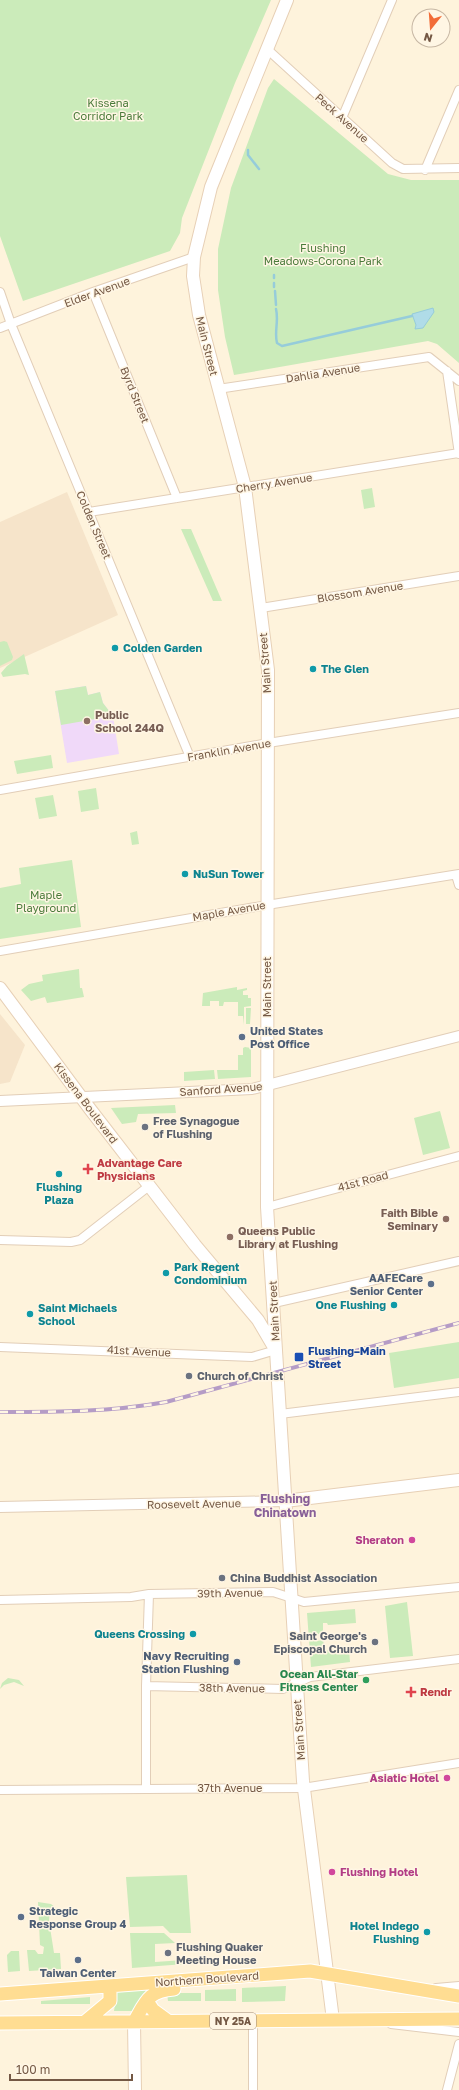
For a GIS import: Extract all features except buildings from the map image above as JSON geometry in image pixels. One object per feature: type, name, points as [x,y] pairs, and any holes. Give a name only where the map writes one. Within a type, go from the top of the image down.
[{"type":"main road","name":"Main Street","points":[[287,0],[215,174],[204,211],[194,257],[193,276],[196,300],[218,390],[245,487],[268,670],[267,1206],[274,1303],[290,1598],[303,1788],[333,2020]]},
{"type":"main road","name":"Kissena Boulevard","points":[[0,988],[149,1186],[195,1245],[258,1320],[276,1350]]},
{"type":"main road","name":"Roosevelt Avenue","points":[[285,1501],[459,1480]]},
{"type":"main road","name":"Northern Boulevard","points":[[0,1994],[310,1971],[459,1996]]},
{"type":"main road","points":[[135,2090],[134,2022],[147,2001],[155,1992],[188,1986],[191,1980]]},
{"type":"main road","points":[[86,2021],[110,2002],[110,1986]]},
{"type":"main road","points":[[147,2001],[153,2010],[168,2021]]},
{"type":"main road","name":"NY 25A","points":[[0,2022],[459,2019]]},
{"type":"street","points":[[342,118],[392,0]]},
{"type":"street","name":"Peck Avenue","points":[[267,49],[392,163],[403,169],[425,170]]},
{"type":"street","points":[[459,90],[425,170],[459,168]]},
{"type":"street","name":"Elder Avenue","points":[[0,328],[93,292],[194,257]]},
{"type":"street","name":"Colden Street","points":[[0,292],[11,324],[190,757]]},
{"type":"street","name":"Byrd Street","points":[[93,292],[178,498]]},
{"type":"street","name":"Dahlia Avenue","points":[[218,390],[428,357],[447,371]]},
{"type":"street","points":[[447,371],[459,381]]},
{"type":"street","points":[[447,371],[459,453]]},
{"type":"street","name":"Cherry Avenue","points":[[89,512],[459,453]]},
{"type":"street","name":"Blossom Avenue","points":[[261,608],[459,576]]},
{"type":"street","name":"Franklin Avenue","points":[[0,790],[268,743],[459,713]]},
{"type":"street","points":[[458,875],[459,885]]},
{"type":"street","name":"Maple Avenue","points":[[0,951],[267,905],[458,875]]},
{"type":"street","name":"Sanford Avenue","points":[[0,1101],[252,1089],[459,1036]]},
{"type":"street","name":"41st Road","points":[[267,1206],[459,1156]]},
{"type":"street","points":[[0,1240],[71,1242],[80,1240],[149,1186]]},
{"type":"street","points":[[274,1303],[459,1261]]},
{"type":"street","name":"41st Avenue","points":[[0,1347],[252,1357],[276,1350]]},
{"type":"street","points":[[280,1414],[459,1392]]},
{"type":"street","name":"Roosevelt Avenue","points":[[0,1507],[285,1501]]},
{"type":"street","name":"39th Avenue","points":[[0,1600],[131,1597],[149,1594],[272,1592],[304,1602],[459,1587]]},
{"type":"street","points":[[146,1789],[146,1686],[149,1594]]},
{"type":"street","name":"38th Avenue","points":[[146,1686],[283,1689],[310,1677],[459,1659]]},
{"type":"street","name":"37th Avenue","points":[[0,1790],[303,1788],[459,1763]]},
{"type":"street","name":"Northern Boulevard","points":[[413,1989],[459,1986]]},
{"type":"street","points":[[375,2019],[399,2026],[459,2032]]},
{"type":"street","points":[[253,2021],[253,2090]]},
{"type":"street","points":[[447,2090],[459,2044]]},
{"type":"shaded area","points":[[67,492],[118,615],[0,668],[0,522]]},
{"type":"shaded area","name":"Public School 244Q","points":[[86,686],[88,695],[100,692],[103,703],[113,716],[119,754],[67,763],[55,691]]},
{"type":"shaded area","points":[[0,1014],[25,1045],[10,1082],[0,1084]]},
{"type":"green space","name":"Kissena Corridor Park","points":[[0,0],[271,0],[235,83],[182,218],[180,233],[170,251],[23,301],[0,236]]},
{"type":"green space","name":"Flushing Meadows-Corona Park","points":[[274,79],[388,174],[411,180],[459,180],[459,363],[437,344],[428,341],[234,375],[225,337],[218,290],[218,249],[231,188],[268,88]]},
{"type":"green space","points":[[372,488],[375,507],[364,509],[361,490]]},
{"type":"green space","points":[[181,529],[191,529],[222,601],[213,601]]},
{"type":"green space","points":[[0,642],[7,642],[13,657],[12,660],[0,666]]},
{"type":"green space","points":[[24,654],[29,675],[25,674],[3,677],[1,673],[7,666]]},
{"type":"green space","points":[[86,686],[88,695],[100,692],[103,703],[113,716],[61,725],[55,691]]},
{"type":"green space","points":[[51,755],[53,768],[17,774],[14,761]]},
{"type":"green space","points":[[96,788],[99,809],[81,812],[78,791]]},
{"type":"green space","points":[[53,795],[57,816],[39,819],[35,798]]},
{"type":"green space","points":[[137,831],[139,844],[132,845],[130,833]]},
{"type":"green space","name":"Maple Playground","points":[[72,860],[81,927],[0,939],[0,888],[21,884],[19,868]]},
{"type":"green space","points":[[79,969],[80,988],[82,988],[84,997],[47,1003],[45,997],[31,1001],[21,990],[29,984],[43,981],[42,975]]},
{"type":"green space","points":[[237,987],[237,990],[247,988],[247,990],[243,991],[243,995],[248,995],[248,998],[251,998],[251,1006],[244,1007],[244,1025],[243,1016],[238,1016],[238,1002],[224,1002],[223,1006],[219,1006],[219,1001],[210,1001],[210,1006],[202,1006],[203,993]]},
{"type":"green space","points":[[246,1008],[251,1008],[250,1024],[246,1024]]},
{"type":"green space","points":[[243,1048],[251,1048],[251,1077],[218,1079],[217,1070],[238,1070],[238,1055],[243,1055]]},
{"type":"green space","points":[[214,1070],[215,1079],[184,1081],[184,1072]]},
{"type":"green space","points":[[175,1105],[176,1113],[138,1114],[136,1122],[122,1124],[111,1108]]},
{"type":"green space","points":[[440,1111],[450,1148],[423,1155],[414,1118]]},
{"type":"green space","points":[[459,1342],[459,1378],[394,1388],[389,1353]]},
{"type":"green space","points":[[407,1602],[413,1656],[390,1658],[385,1606]]},
{"type":"green space","points":[[355,1609],[356,1623],[328,1625],[327,1623],[323,1623],[323,1634],[317,1634],[317,1641],[323,1640],[325,1651],[330,1649],[354,1647],[354,1650],[349,1650],[350,1662],[311,1667],[307,1613]]},
{"type":"green space","points":[[8,1678],[19,1680],[24,1686],[14,1682],[4,1685],[0,1689],[2,1683]]},
{"type":"green space","points":[[187,1875],[191,1933],[170,1933],[163,1926],[130,1927],[126,1877]]},
{"type":"green space","points":[[38,1902],[51,1904],[56,1908],[50,1909],[49,1921],[54,1953],[60,1953],[61,1969],[29,1971],[27,1950],[35,1950],[38,1954],[43,1954],[44,1947],[40,1945]]},
{"type":"green space","points":[[130,1933],[164,1933],[175,1943],[155,1944],[155,1962],[184,1960],[185,1964],[132,1968]]},
{"type":"green space","points":[[11,1951],[19,1951],[20,1971],[8,1972],[7,1955]]},
{"type":"green space","points":[[286,1986],[285,2001],[242,2002],[242,1988]]},
{"type":"green space","points":[[147,1989],[148,1991],[137,2011],[114,2011],[117,1991]]},
{"type":"green space","points":[[236,1989],[236,2001],[205,2001],[205,1990]]},
{"type":"green space","points":[[167,1993],[201,1993],[201,2001],[168,2001]]},
{"type":"green space","points":[[90,1997],[90,2004],[41,2004],[41,2001]]},
{"type":"water","points":[[433,308],[434,312],[423,328],[415,329],[416,325],[412,314]]},
{"type":"waterway","points":[[248,150],[248,155],[259,169]]},
{"type":"waterway","points":[[275,291],[276,305]]},
{"type":"waterway","points":[[276,309],[276,339],[277,343],[282,346],[412,316]]},
{"type":"railway","points":[[0,1412],[104,1410],[166,1402],[459,1323]]},
{"type":"place","name":"Colden Garden","points":[[115,648]]},
{"type":"place","name":"The Glen","points":[[313,669]]},
{"type":"place","name":"Public School 244Q","points":[[87,721]]},
{"type":"place","name":"NuSun Tower","points":[[185,874]]},
{"type":"place","name":"United States Post Office","points":[[242,1037]]},
{"type":"place","name":"Free Synagogue of Flushing","points":[[145,1127]]},
{"type":"place","name":"Advantage Care Physicians","points":[[88,1169]]},
{"type":"place","name":"Flushing Plaza","points":[[59,1174]]},
{"type":"place","name":"Faith Bible Seminary","points":[[446,1219]]},
{"type":"place","name":"Queens Public Library at Flushing","points":[[230,1237]]},
{"type":"place","name":"Park Regent Condominium","points":[[166,1273]]},
{"type":"place","name":"AAFECare Senior Center","points":[[431,1284]]},
{"type":"place","name":"One Flushing","points":[[394,1305]]},
{"type":"place","name":"Saint Michaels School","points":[[30,1314]]},
{"type":"place","name":"Flushing–Main Street","points":[[299,1357]]},
{"type":"place","name":"Church of Christ","points":[[189,1376]]},
{"type":"place","name":"Sheraton","points":[[412,1540]]},
{"type":"place","name":"China Buddhist Association","points":[[222,1578]]},
{"type":"place","name":"Queens Crossing","points":[[193,1634]]},
{"type":"place","name":"Saint George's Episcopal Church","points":[[375,1642]]},
{"type":"place","name":"Navy Recruiting Station Flushing","points":[[237,1662]]},
{"type":"place","name":"Ocean All-Star Fitness Center","points":[[366,1680]]},
{"type":"place","name":"Rendr","points":[[411,1692]]},
{"type":"place","name":"Asiatic Hotel","points":[[447,1778]]},
{"type":"place","name":"Flushing Hotel","points":[[332,1872]]},
{"type":"place","name":"Strategic Response Group 4","points":[[21,1917]]},
{"type":"place","name":"Hotel Indego Flushing","points":[[427,1932]]},
{"type":"place","name":"Flushing Quaker Meeting House","points":[[168,1953]]},
{"type":"place","name":"Taiwan Center","points":[[78,1960]]},
{"type":"district","name":"Flushing Chinatown","points":[[285,1506]]}]
